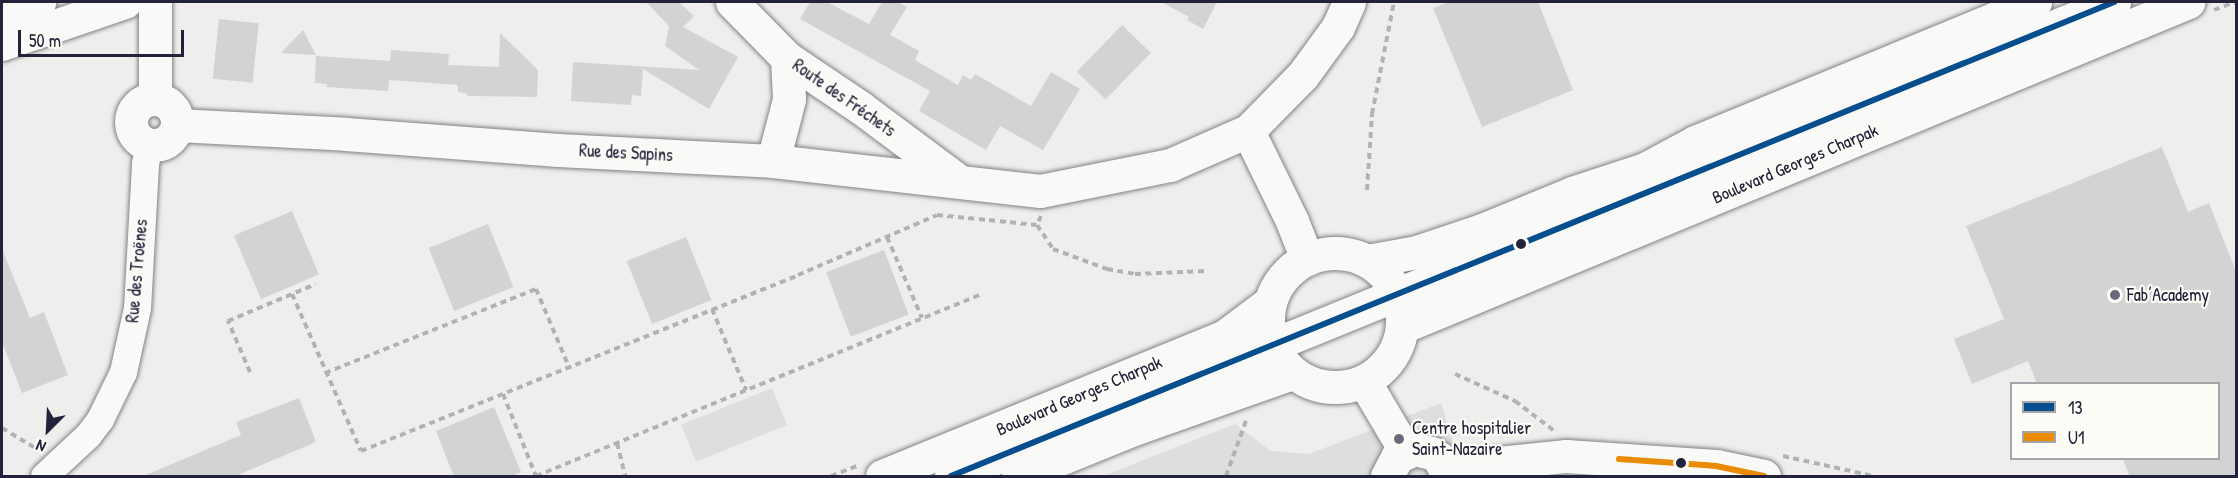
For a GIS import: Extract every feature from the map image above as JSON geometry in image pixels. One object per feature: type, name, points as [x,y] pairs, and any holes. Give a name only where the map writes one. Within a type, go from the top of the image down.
[{"type":"street","points":[[2,13],[39,2]]},
{"type":"street","points":[[2,44],[125,2]]},
{"type":"street","points":[[155,2],[155,99]]},
{"type":"street","name":"Route des Fréchets","points":[[732,2],[787,58],[861,108],[961,182]]},
{"type":"street","points":[[1307,259],[1292,221],[1248,131],[1303,75],[1338,27],[1349,2]]},
{"type":"street","points":[[1367,261],[1417,252],[1482,230],[1572,193],[1645,169],[1695,142],[2035,2]]},
{"type":"street","name":"Boulevard Georges Charpak","points":[[951,477],[2114,2]]},
{"type":"street","name":"Boulevard Georges Charpak","points":[[1402,327],[2188,2]]},
{"type":"street","name":"Route des Fréchets","points":[[773,160],[789,99],[787,58]]},
{"type":"street","points":[[155,99],[163,101],[174,110],[177,124],[175,132],[165,142],[150,144],[137,137],[131,123],[135,108],[148,100],[155,99]]},
{"type":"street","name":"Rue des Sapins","points":[[177,124],[558,150],[773,160],[1040,191],[1065,188],[1170,165],[1248,131]]},
{"type":"street","name":"Route des Fréchets","points":[[894,174],[901,139]]},
{"type":"street","name":"Rue des Troënes","points":[[52,469],[100,419],[123,372],[137,308],[144,163],[150,144]]},
{"type":"street","points":[[1327,253],[1348,254],[1367,261],[1405,291],[1402,327],[1396,349],[1383,368],[1364,381],[1346,387],[1327,387],[1308,382],[1292,373],[1272,345],[1267,324],[1269,303],[1277,284],[1290,269],[1307,259],[1327,253]]},
{"type":"street","name":"Boulevard Georges Charpak","points":[[882,477],[1225,336],[1269,303]]},
{"type":"street","points":[[1018,477],[1134,429],[1292,373]]},
{"type":"street","points":[[1364,381],[1397,464],[1414,449],[1432,453],[1445,465],[1448,475],[1469,466],[1566,456],[1716,466],[1764,477]]},
{"type":"path","points":[[1367,190],[1372,114],[1394,2]]},
{"type":"path","points":[[1036,225],[1065,188]]},
{"type":"path","points":[[292,294],[361,451],[937,215],[1036,225],[1053,249],[1107,269],[1135,274],[1206,271]]},
{"type":"path","points":[[887,237],[922,318]]},
{"type":"path","points":[[250,372],[228,321],[316,284]]},
{"type":"path","points":[[325,373],[536,289],[569,367]]},
{"type":"path","points":[[502,394],[536,477],[979,295]]},
{"type":"path","points":[[712,309],[746,390]]},
{"type":"path","points":[[1455,374],[1515,401],[1555,431]]},
{"type":"path","points":[[1226,477],[1250,408]]},
{"type":"path","points":[[2,428],[52,469]]},
{"type":"path","points":[[617,443],[625,477]]},
{"type":"shaded area","points":[[772,388],[787,425],[696,462],[681,425]]},
{"type":"shaded area","name":"Centre hospitalier Saint-Nazaire","points":[[1441,403],[1453,442],[1481,476],[1103,476],[1235,424],[1271,451],[1309,454]]},
{"type":"building","points":[[646,2],[679,2],[694,16],[683,27],[738,57],[709,109],[643,69],[641,96],[632,95],[631,105],[571,101],[573,62],[699,70],[665,46],[669,26]]},
{"type":"building","points":[[810,2],[827,2],[869,24],[882,2],[898,2],[907,7],[890,35],[919,51],[915,60],[958,85],[963,75],[971,80],[975,74],[1031,106],[1051,72],[1080,89],[1043,150],[1000,126],[986,150],[919,111],[930,91],[800,19]]},
{"type":"building","points":[[1161,2],[1217,2],[1203,29],[1187,20],[1189,17]]},
{"type":"building","points":[[1448,2],[1538,2],[1573,90],[1482,127],[1433,8]]},
{"type":"building","points":[[219,19],[259,23],[253,83],[213,79]]},
{"type":"building","points":[[1122,25],[1151,53],[1106,100],[1077,72]]},
{"type":"building","points":[[303,30],[316,55],[281,53]]},
{"type":"building","points":[[500,33],[538,70],[537,97],[467,96],[467,93],[458,92],[458,85],[389,80],[388,91],[327,87],[327,84],[315,83],[316,56],[390,61],[391,50],[449,54],[448,65],[499,67]]},
{"type":"building","name":"Fab’Academy","points":[[2162,147],[2188,212],[2209,203],[2236,271],[2236,477],[2130,477],[2123,460],[2220,460],[2220,382],[2036,382],[2028,361],[1972,384],[1954,339],[2004,319],[1966,226]]},
{"type":"building","points":[[292,211],[319,275],[261,299],[234,236]]},
{"type":"building","points":[[488,224],[513,287],[454,311],[429,248]]},
{"type":"building","points":[[686,237],[711,300],[652,324],[627,261]]},
{"type":"building","points":[[2,249],[30,318],[44,312],[68,375],[22,393],[2,342]]},
{"type":"building","points":[[884,250],[909,314],[851,337],[826,272]]},
{"type":"building","points":[[299,398],[316,442],[233,477],[141,477],[241,435],[236,422]]},
{"type":"building","points":[[494,407],[521,472],[509,477],[454,477],[436,431]]},
{"type":"transit line","name":"13","points":[[951,476],[2114,2]]},
{"type":"transit line","name":"U1","points":[[1619,459],[1716,466],[1764,476]]},
{"type":"place","name":"Fab’Academy","points":[[2115,295]]},
{"type":"place","name":"Centre hospitalier Saint-Nazaire","points":[[1399,439]]}]
